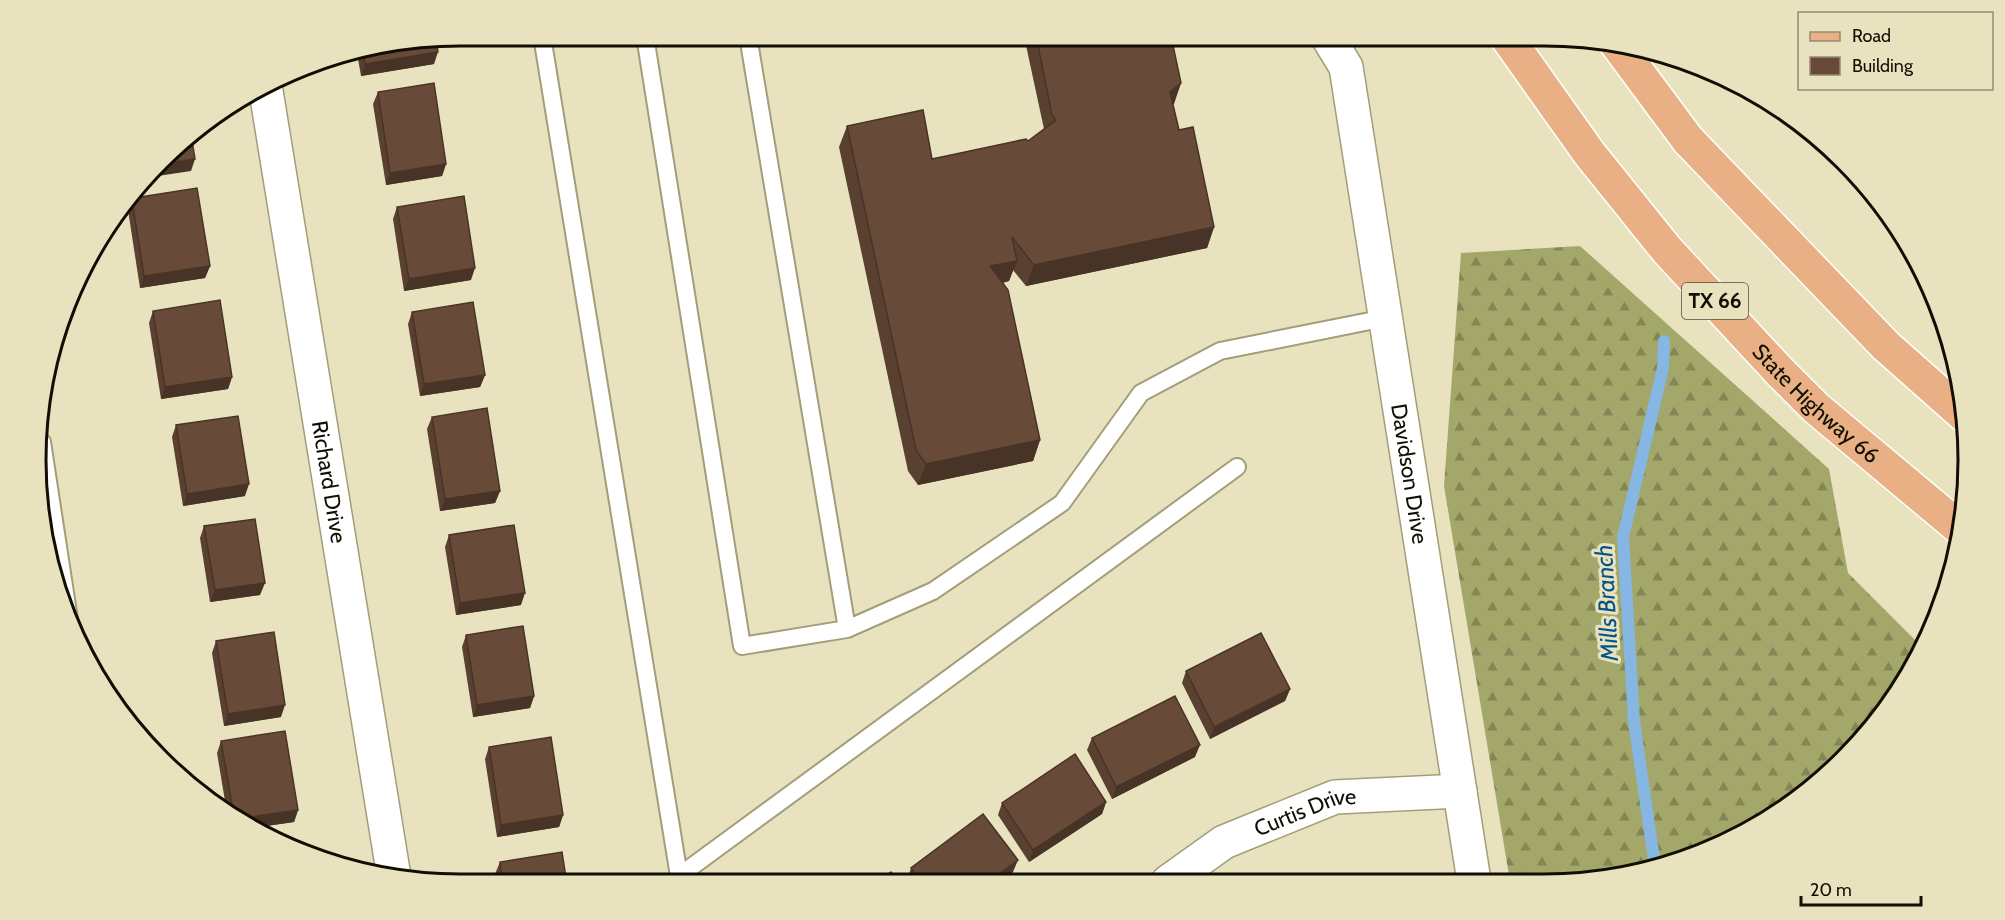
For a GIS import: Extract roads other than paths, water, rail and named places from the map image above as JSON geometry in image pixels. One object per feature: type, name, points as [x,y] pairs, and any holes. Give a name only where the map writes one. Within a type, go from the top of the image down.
[{"type":"main road","name":"State Highway 66","points":[[1513,46],[1589,153],[1667,250],[1816,408],[1954,523]]},
{"type":"main road","points":[[1624,54],[1689,140],[1886,346],[1955,407]]},
{"type":"street","name":"Davidson Drive","points":[[1333,46],[1346,67],[1473,874]]},
{"type":"street","name":"Davidson Drive","points":[[1346,67],[1353,46]]},
{"type":"street","name":"Richard Drive","points":[[267,95],[392,868]]},
{"type":"street","name":"Curtis Drive","points":[[1179,874],[1224,842],[1335,797],[1460,791]]},
{"type":"lane","points":[[544,46],[679,874]]},
{"type":"lane","points":[[647,46],[742,646],[847,629],[933,591],[1062,504],[1141,393],[1220,351],[1385,318]]},
{"type":"lane","points":[[750,46],[847,629]]},
{"type":"lane","points":[[682,874],[1237,467]]},
{"type":"lane","points":[[46,471],[61,568]]},
{"type":"waterway","name":"Mills Branch","points":[[1654,858],[1634,721],[1623,537],[1663,368],[1664,341]]}]
